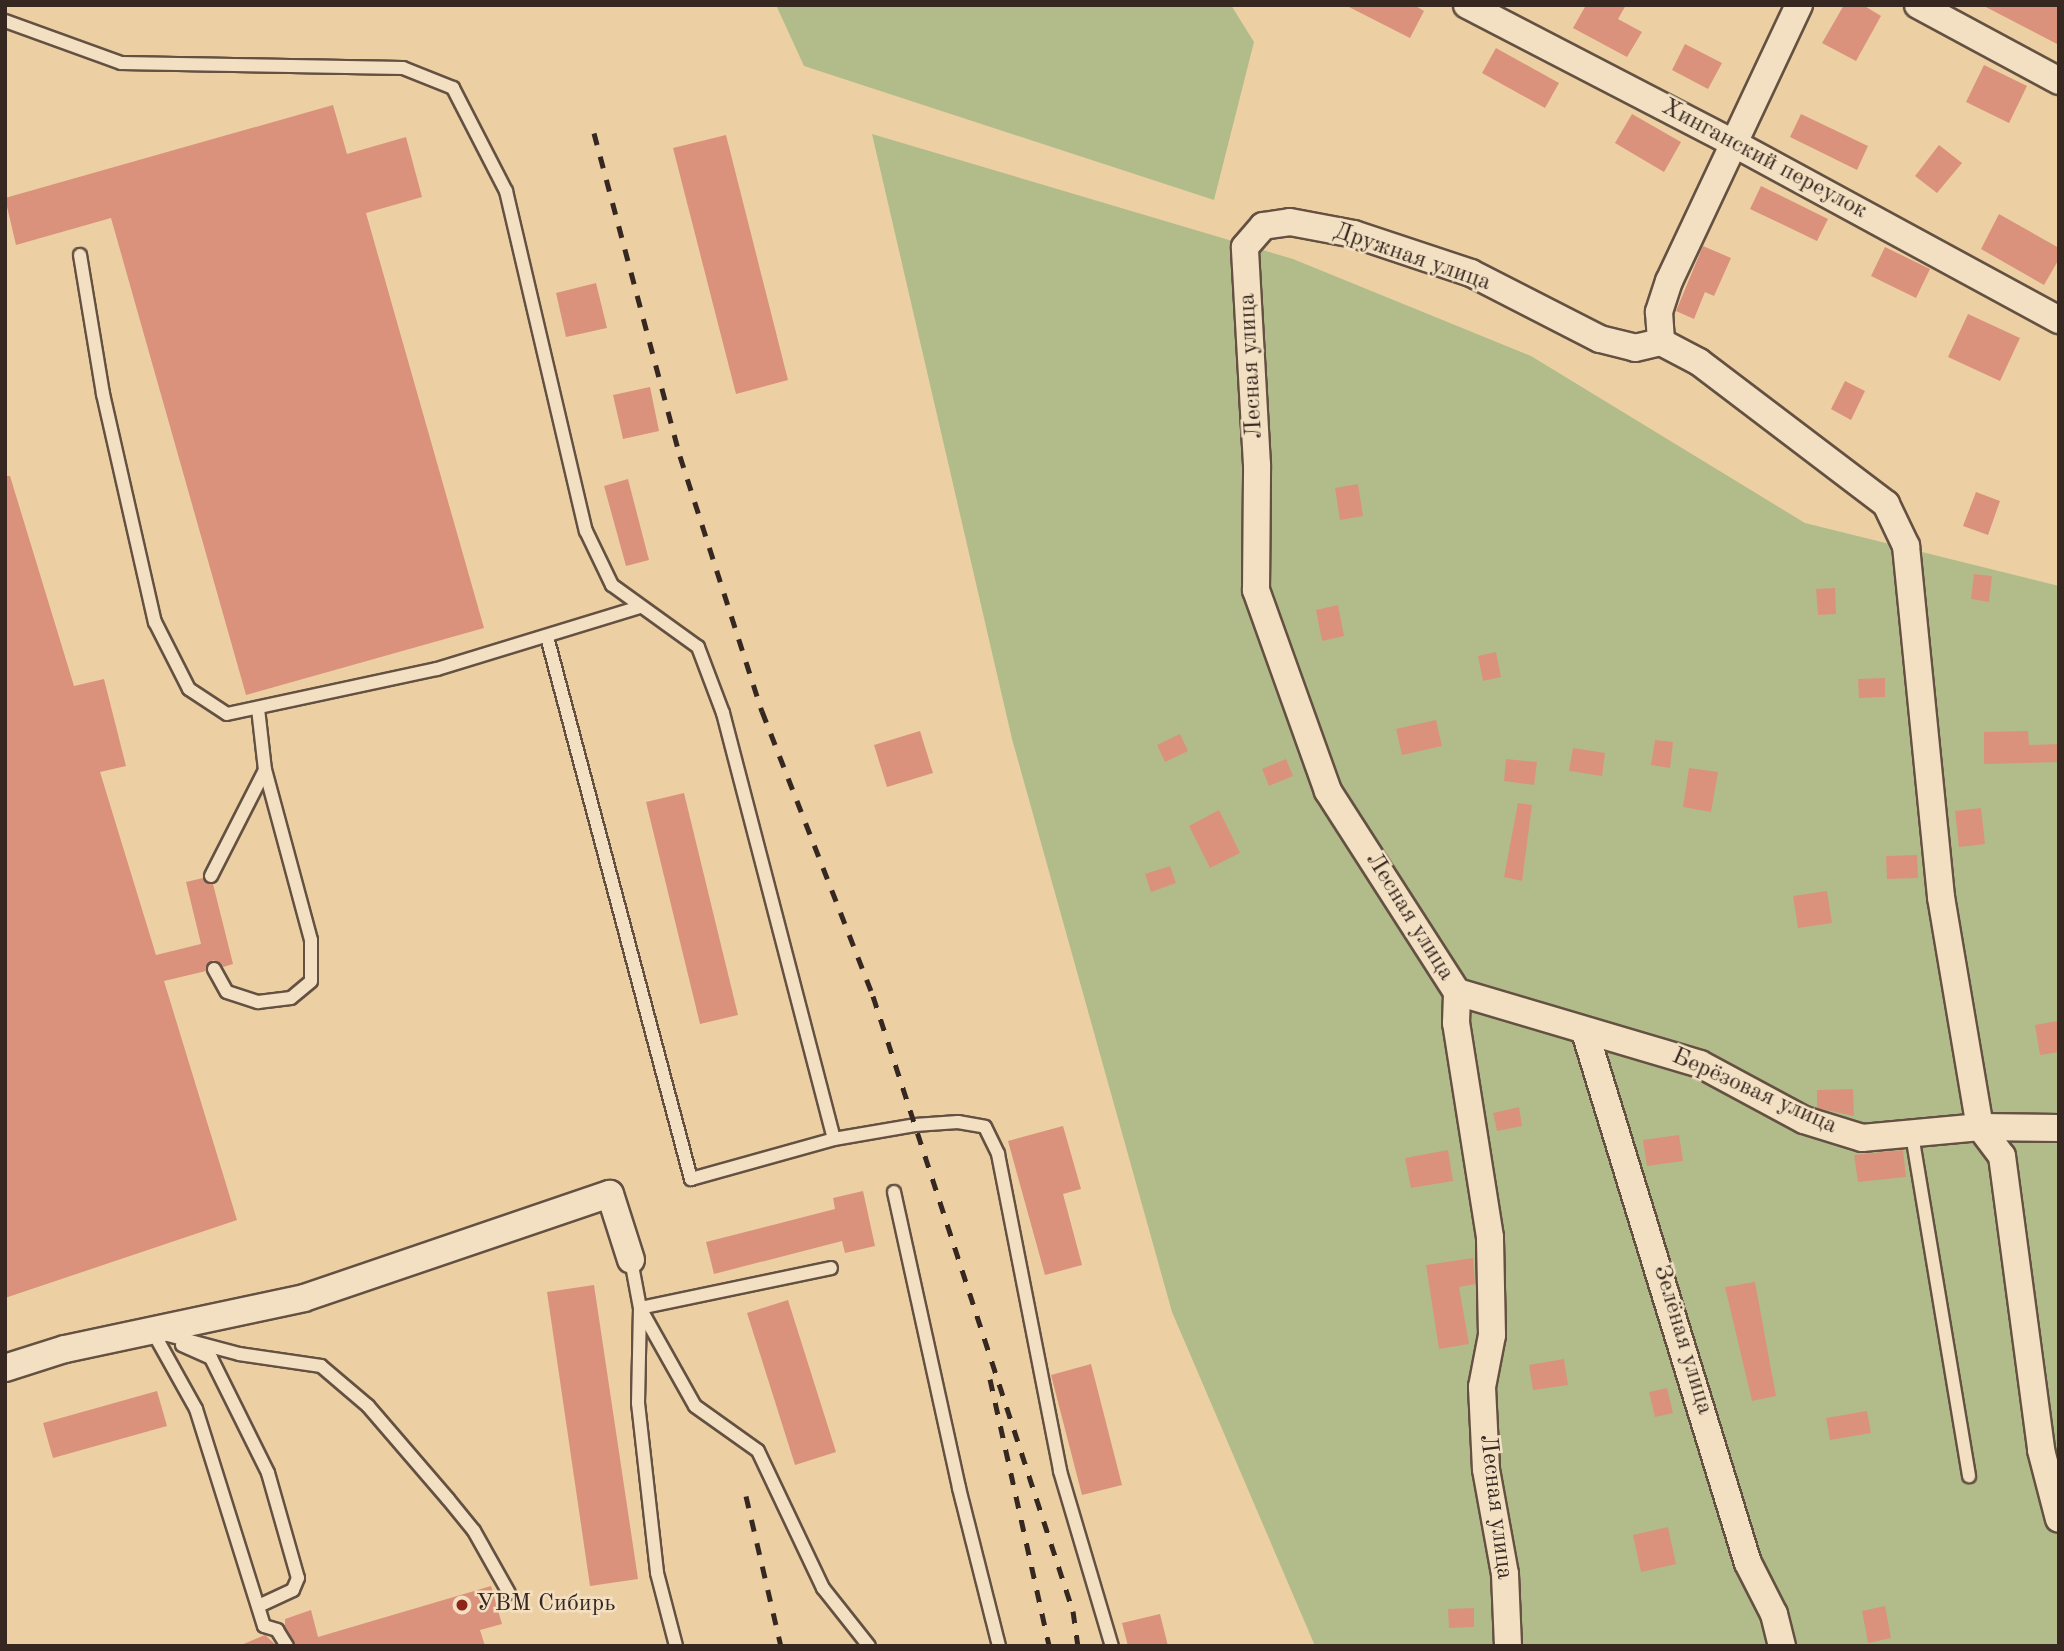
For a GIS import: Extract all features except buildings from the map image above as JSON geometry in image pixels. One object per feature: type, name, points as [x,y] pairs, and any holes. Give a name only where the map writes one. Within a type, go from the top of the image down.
[{"type":"street","name":"Хинганский переулок","points":[[1466,5],[1733,143],[2059,320]]},
{"type":"street","points":[[1799,5],[1669,281],[1658,312],[1661,342],[1699,362],[1886,504],[1906,546],[1941,897],[1980,1127],[2002,1156],[2041,1450],[2059,1519]]},
{"type":"street","points":[[1918,5],[2059,81]]},
{"type":"street","name":"Дружная улица","points":[[1245,247],[1263,226],[1290,222],[1354,234],[1471,273],[1600,339],[1635,348],[1661,342]]},
{"type":"street","name":"Лесная улица","points":[[1245,247],[1257,465],[1256,590],[1328,791],[1457,992],[1456,1023],[1490,1237],[1492,1335],[1482,1387],[1483,1414],[1486,1469],[1505,1574],[1508,1646]]},
{"type":"street","name":"Берёзовая улица","points":[[1457,992],[1700,1064],[1804,1120],[1862,1138],[1980,1127],[2059,1128]]},
{"type":"street","name":"Зелёная улица","points":[[1586,1032],[1748,1563],[1774,1614],[1782,1646]]},
{"type":"street","points":[[5,1368],[65,1349],[304,1298],[610,1194],[631,1260]]},
{"type":"lane","points":[[5,21],[121,63],[403,68],[453,88],[506,191],[586,531],[612,585],[640,607],[672,625],[698,647],[723,713],[834,1139]]},
{"type":"lane","points":[[80,255],[103,394],[155,622],[189,689],[227,714],[437,669],[640,607]]},
{"type":"lane","points":[[547,637],[691,1179],[834,1139],[915,1125],[958,1122],[985,1127],[998,1154],[1060,1471],[1112,1646]]},
{"type":"lane","points":[[214,969],[227,992],[258,1002],[291,998],[311,981],[311,940],[265,770],[258,709]]},
{"type":"lane","points":[[211,876],[265,770]]},
{"type":"lane","points":[[1912,1135],[1969,1476]]},
{"type":"lane","points":[[894,1192],[959,1488],[999,1646]]},
{"type":"lane","points":[[631,1260],[640,1308],[638,1403],[657,1573],[676,1646]]},
{"type":"lane","points":[[640,1308],[831,1268]]},
{"type":"lane","points":[[640,1308],[695,1406],[758,1451],[823,1588],[869,1646]]},
{"type":"lane","points":[[153,1332],[239,1354],[321,1366],[368,1406],[448,1499],[474,1531],[509,1592]]},
{"type":"lane","points":[[153,1332],[196,1409],[264,1626],[277,1630],[286,1646]]},
{"type":"lane","points":[[153,1332],[211,1358],[268,1473],[298,1578],[293,1590],[259,1606]]},
{"type":"green space","points":[[776,5],[1231,5],[1254,42],[1214,200],[804,66]]},
{"type":"green space","points":[[872,134],[1293,259],[1531,356],[1805,523],[2059,586],[2059,1646],[1315,1646],[1172,1312],[1012,739]]},
{"type":"railway","points":[[594,133],[680,456],[762,711],[873,996],[1073,1611],[1078,1646]]},
{"type":"railway","points":[[990,1379],[1049,1646]]},
{"type":"railway","points":[[746,1496],[781,1646]]},
{"type":"place","name":"УВМ Сибирь","points":[[462,1605]]}]
